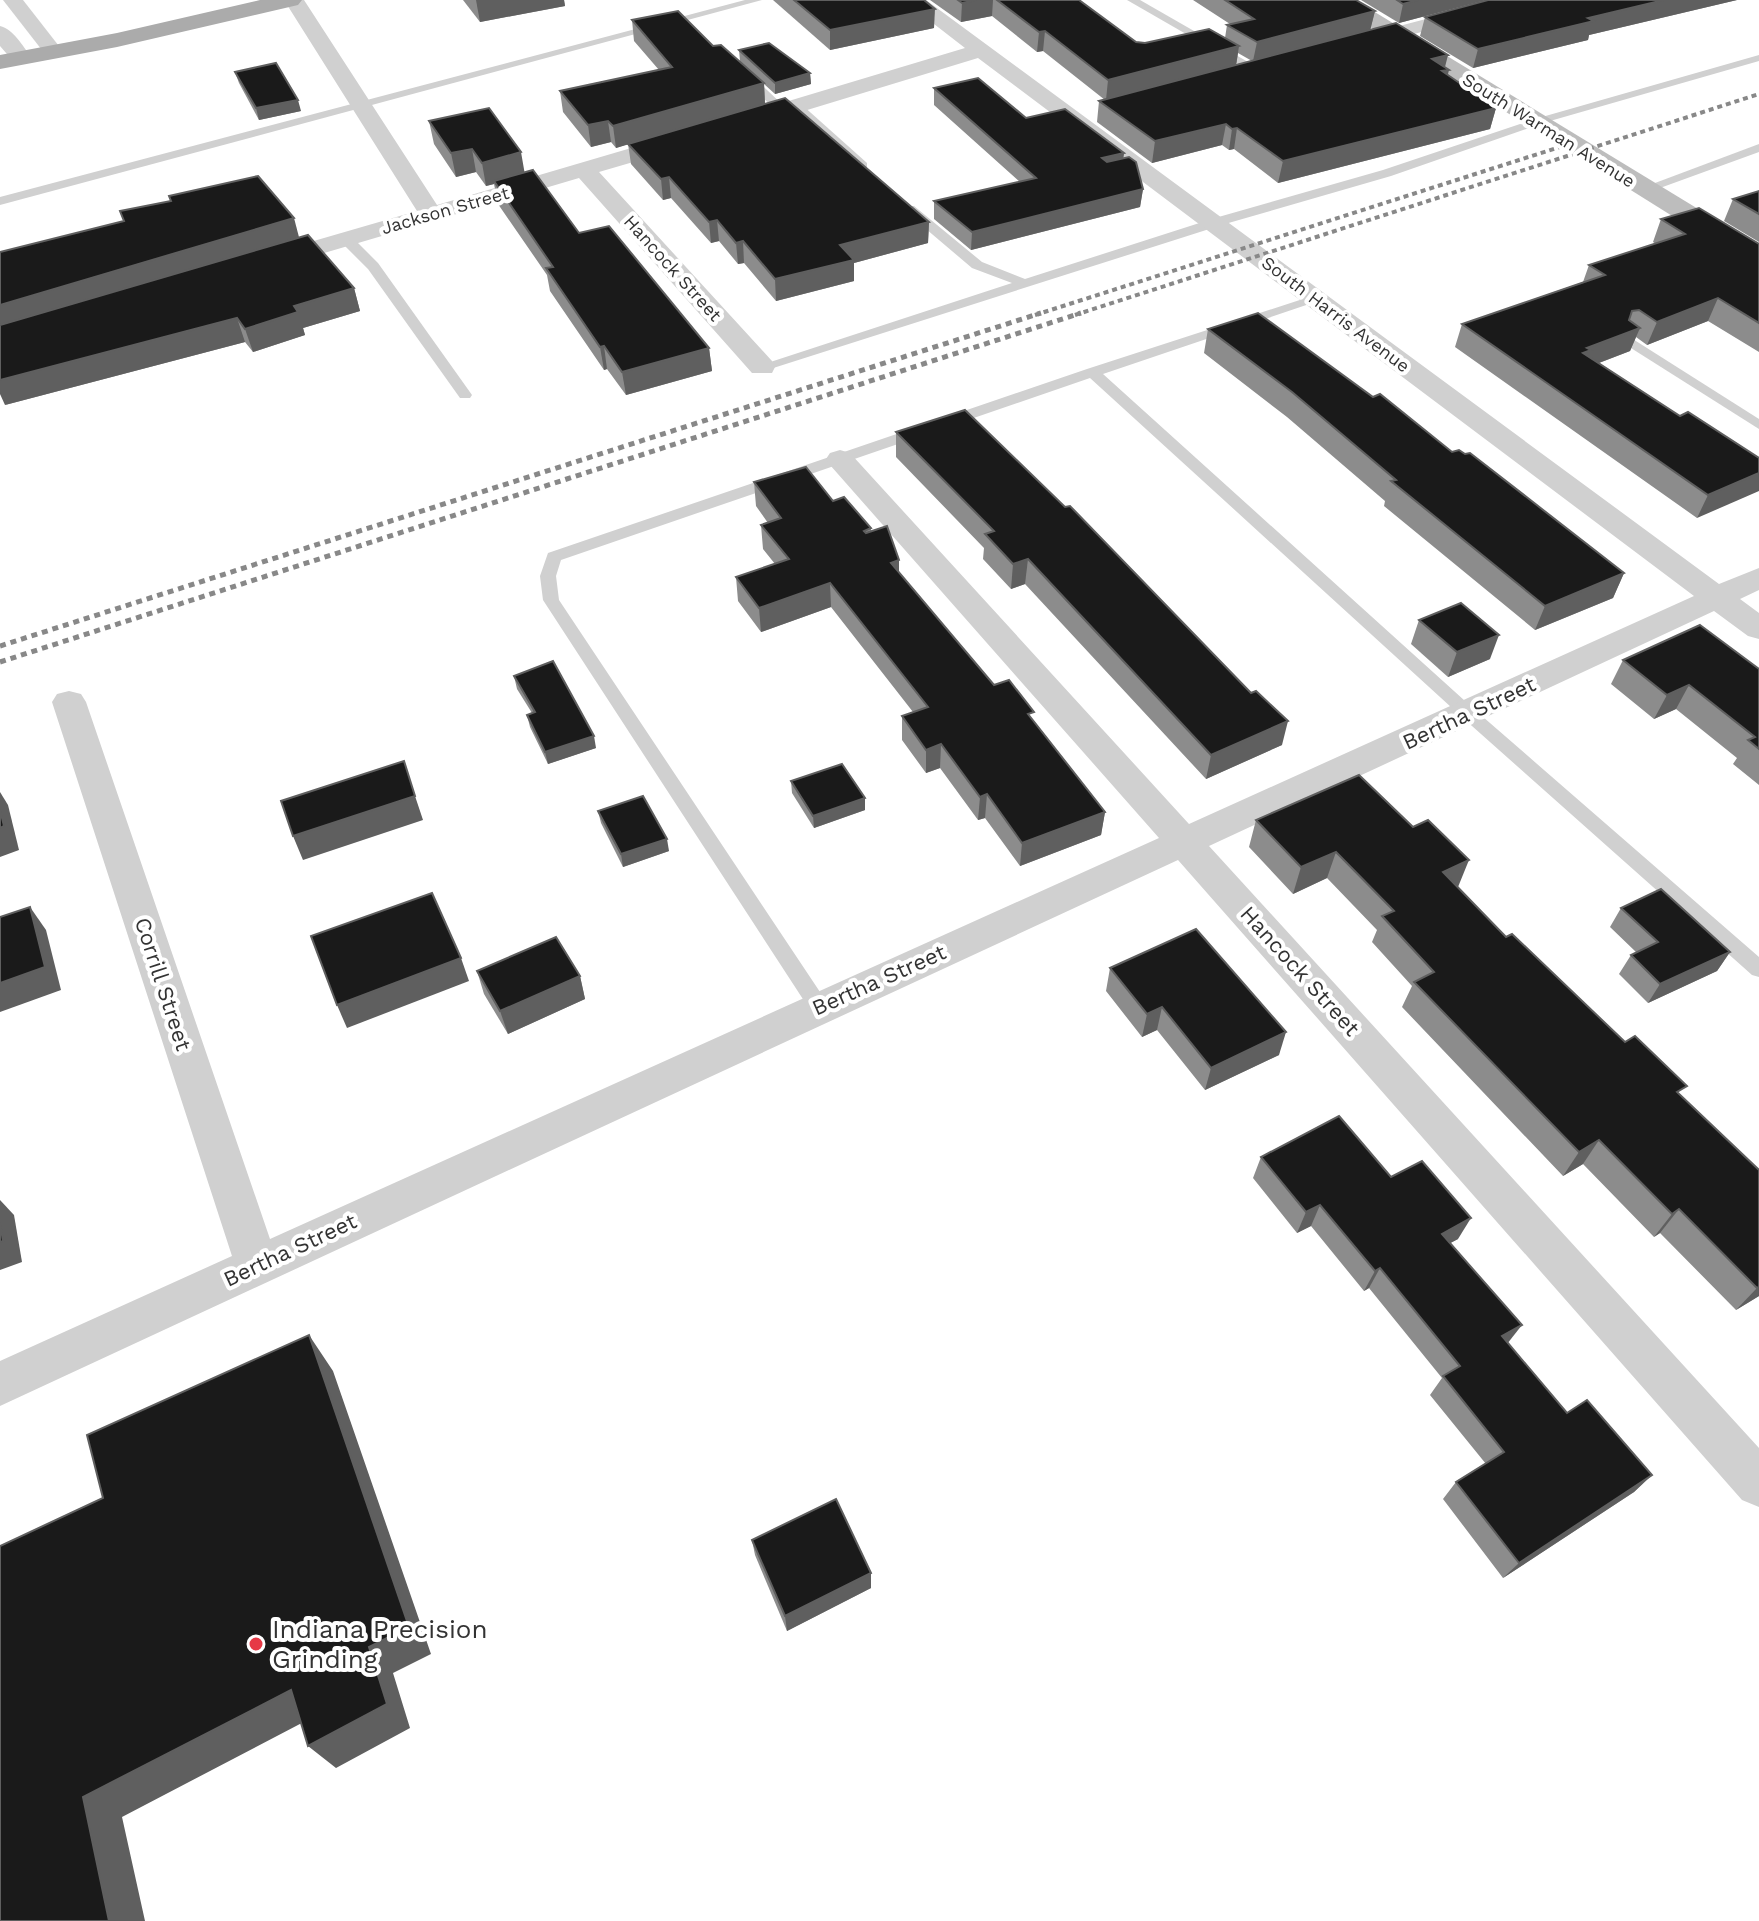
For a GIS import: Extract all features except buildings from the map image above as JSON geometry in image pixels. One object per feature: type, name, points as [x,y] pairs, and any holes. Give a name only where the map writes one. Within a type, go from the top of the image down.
[{"type":"main road","points":[[52,50],[102,27],[221,0]]},
{"type":"main road","points":[[10,60],[117,40],[292,0]]},
{"type":"main road","name":"South Warman Avenue","points":[[1339,0],[1759,258]]},
{"type":"street","points":[[13,0],[52,50]]},
{"type":"street","points":[[292,0],[431,214]]},
{"type":"street","name":"South Harris Avenue","points":[[913,0],[982,50],[1085,116],[1214,223],[1759,629]]},
{"type":"street","points":[[1331,51],[1521,0]]},
{"type":"street","points":[[0,32],[10,60]]},
{"type":"street","name":"Jackson Street","points":[[256,266],[982,50]]},
{"type":"street","points":[[1227,78],[1263,68]]},
{"type":"street","name":"Hancock Street","points":[[584,169],[762,367]]},
{"type":"street","name":"Hancock Street","points":[[840,459],[1759,1483]]},
{"type":"street","name":"Bertha Street","points":[[0,1384],[819,1007],[1469,714],[1759,578]]},
{"type":"street","name":"Corrill Street","points":[[69,702],[257,1265]]},
{"type":"lane","points":[[0,201],[757,0]]},
{"type":"lane","points":[[1132,0],[1263,68]]},
{"type":"lane","points":[[684,20],[695,30]]},
{"type":"lane","points":[[762,367],[1214,223],[1387,173],[1535,122],[1759,58]]},
{"type":"lane","points":[[731,62],[877,179]]},
{"type":"lane","points":[[1645,189],[1759,148]]},
{"type":"lane","points":[[901,201],[977,265],[1026,284]]},
{"type":"lane","points":[[346,239],[373,266],[465,395]]},
{"type":"lane","points":[[819,1007],[551,600],[548,576],[554,557],[1092,372],[1317,299]]},
{"type":"lane","points":[[1628,340],[1759,425]]},
{"type":"lane","points":[[1092,372],[1469,714],[1759,969]]},
{"type":"railway","points":[[1075,315],[1759,94]]},
{"type":"railway","points":[[1035,315],[1569,144]]},
{"type":"railway","points":[[0,646],[1041,313]]},
{"type":"railway","points":[[0,662],[1081,313]]},
{"type":"place","name":"Indiana Precision Grinding","points":[[256,1644]]}]
